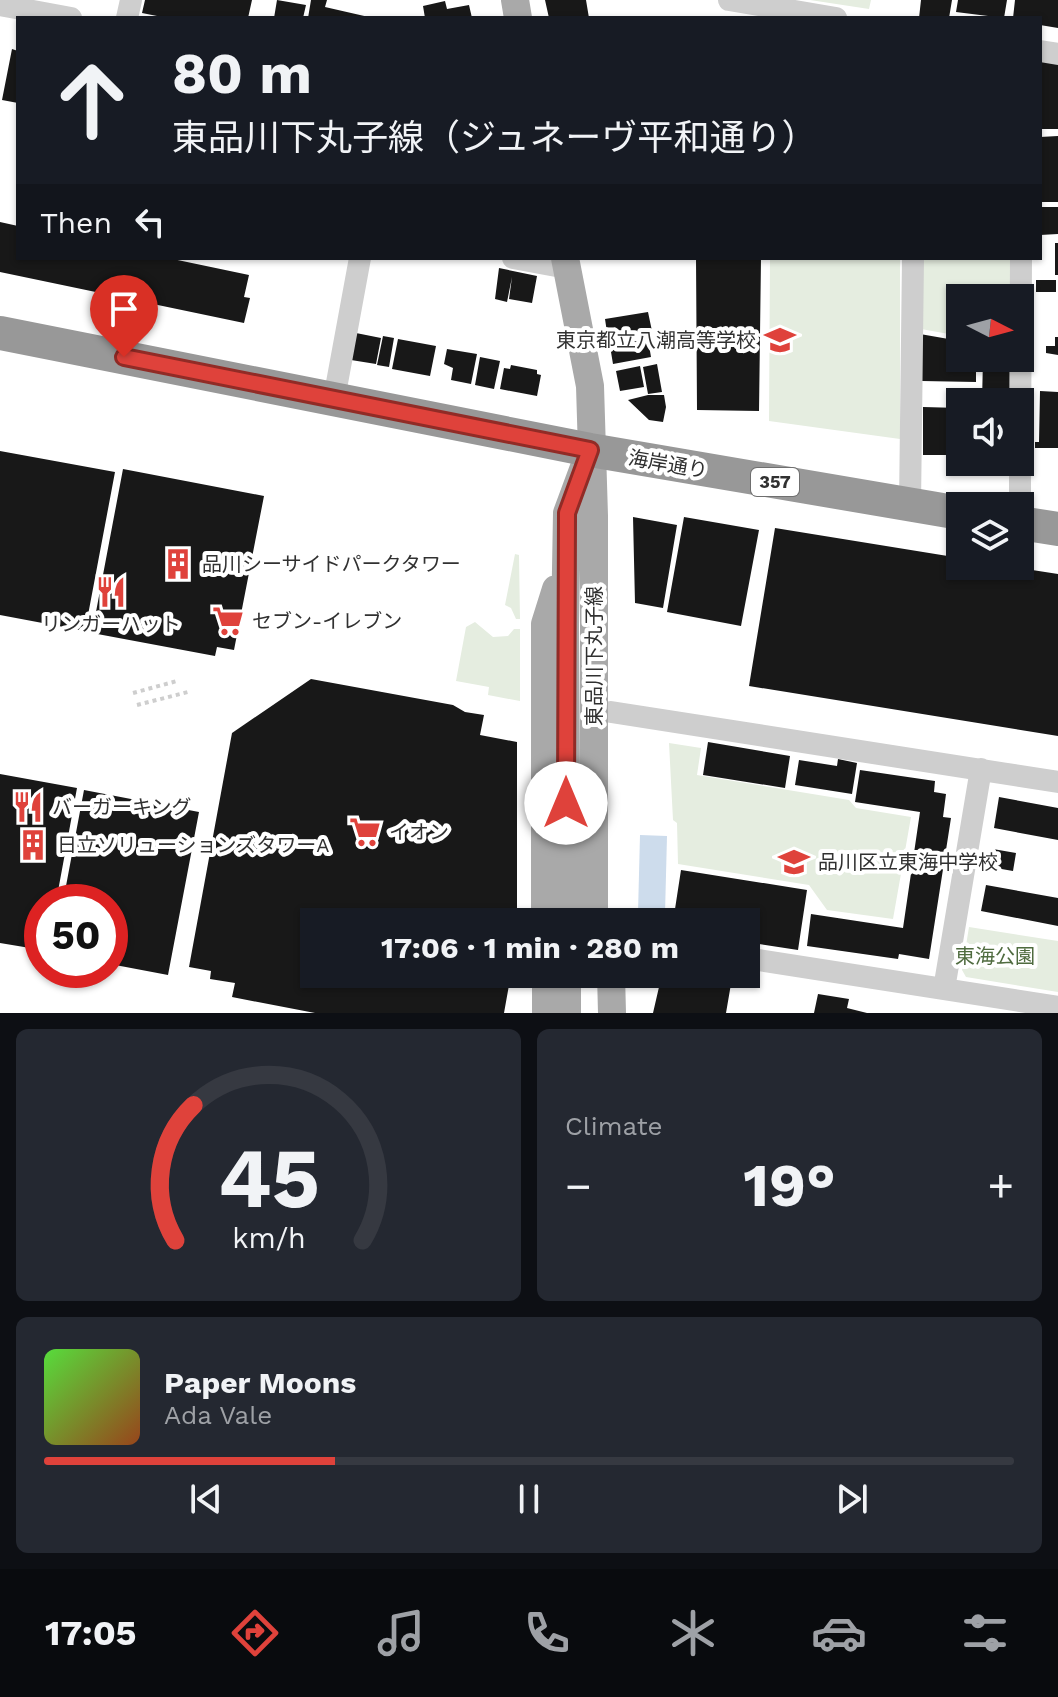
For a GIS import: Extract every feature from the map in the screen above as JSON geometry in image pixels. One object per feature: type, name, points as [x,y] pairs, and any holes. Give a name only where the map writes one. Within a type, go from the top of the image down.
[{"type":"highway","name":"海岸通り","points":[[0,333],[590,450],[946,511]]},
{"type":"highway","points":[[1034,523],[1058,529]]},
{"type":"main road","points":[[566,263],[590,386],[594,535],[612,626],[611,908]]},
{"type":"main road","points":[[545,908],[545,624],[565,561],[567,513],[590,450]]},
{"type":"main road","name":"東品川下丸子線","points":[[594,535],[594,908]]},
{"type":"main road","name":"東品川下丸子線","points":[[565,561],[567,908]]},
{"type":"main road","points":[[546,988],[546,1013]]},
{"type":"main road","points":[[567,988],[567,1013]]},
{"type":"main road","points":[[594,988],[594,1013]]},
{"type":"main road","points":[[611,988],[612,1013]]},
{"type":"street","points":[[729,0],[824,16]]},
{"type":"street","points":[[0,5],[60,16]]},
{"type":"street","points":[[334,399],[360,260]]},
{"type":"street","points":[[534,260],[566,263]]},
{"type":"street","points":[[910,505],[913,260]]},
{"type":"street","points":[[1020,388],[1021,260]]},
{"type":"street","points":[[611,712],[1058,782]]},
{"type":"street","points":[[944,989],[981,769]]},
{"type":"street","points":[[760,960],[1058,1007]]},
{"type":"path","points":[[133,693],[177,681]]},
{"type":"path","points":[[137,705],[188,692]]},
{"type":"green space","points":[[810,0],[871,0],[869,9]]},
{"type":"green space","points":[[770,260],[900,260],[900,439],[769,421]]},
{"type":"green space","points":[[922,260],[1012,260],[1012,284],[946,284],[946,333],[921,329]]},
{"type":"green space","points":[[515,554],[519,555],[520,619],[516,619],[511,608],[505,605]]},
{"type":"green space","points":[[475,622],[493,637],[508,636],[514,629],[520,629],[520,701],[488,695],[489,687],[456,681],[466,627]]},
{"type":"green space","points":[[669,743],[701,748],[697,775],[849,800],[856,808],[911,817],[893,919],[827,910],[809,885],[678,864]]},
{"type":"green space","name":"東海公園","points":[[969,927],[1058,941],[1058,992],[966,977],[962,970]]},
{"type":"water","points":[[640,835],[667,836],[665,908],[638,908]]},
{"type":"building","points":[[145,0],[252,0],[248,16],[157,16],[142,13]]},
{"type":"building","points":[[277,0],[306,5],[303,16],[274,16]]},
{"type":"building","points":[[311,0],[327,0],[325,7],[364,16],[308,16]]},
{"type":"building","points":[[545,0],[586,0],[589,16],[549,16]]},
{"type":"building","points":[[921,0],[952,0],[949,16],[919,16]]},
{"type":"building","points":[[958,0],[1007,0],[1004,16],[956,12]]},
{"type":"building","points":[[1015,0],[1058,0],[1058,28],[1042,25],[1042,16],[1013,16]]},
{"type":"building","points":[[445,1],[447,9],[469,5],[472,16],[425,16],[423,6]]},
{"type":"building","points":[[12,49],[16,50],[16,103],[2,100]]},
{"type":"building","points":[[1042,62],[1058,62],[1058,129],[1042,129]]},
{"type":"building","points":[[1058,136],[1058,202],[1042,202],[1042,137]]},
{"type":"building","points":[[1042,207],[1058,207],[1058,234],[1042,235]]},
{"type":"building","points":[[0,222],[16,226],[16,260],[178,260],[249,275],[244,297],[250,298],[244,323],[0,272]]},
{"type":"building","points":[[1055,243],[1058,243],[1058,275],[1055,275]]},
{"type":"building","points":[[696,260],[761,260],[759,411],[697,410]]},
{"type":"building","points":[[499,268],[537,276],[532,303],[509,299],[512,277],[507,302],[495,299]]},
{"type":"building","points":[[1036,280],[1056,280],[1056,292],[1036,292]]},
{"type":"building","points":[[648,312],[652,331],[608,339],[605,319]]},
{"type":"building","points":[[356,333],[381,338],[376,364],[351,360]]},
{"type":"building","points":[[920,334],[946,339],[946,372],[976,372],[976,382],[922,381]]},
{"type":"building","points":[[383,336],[394,338],[389,367],[377,365]]},
{"type":"building","points":[[1055,337],[1058,337],[1058,355],[1046,353],[1046,346],[1055,346]]},
{"type":"building","points":[[398,339],[436,346],[430,376],[392,369]]},
{"type":"building","points":[[648,339],[651,357],[613,364],[610,346]]},
{"type":"building","points":[[447,349],[477,354],[471,384],[451,380],[453,368],[444,364]]},
{"type":"building","points":[[480,357],[500,361],[494,389],[475,385]]},
{"type":"building","points":[[657,364],[662,392],[648,394],[643,367]]},
{"type":"building","points":[[511,365],[537,370],[537,374],[541,375],[537,396],[500,389],[504,368],[510,369]]},
{"type":"building","points":[[640,366],[644,387],[620,391],[616,371]]},
{"type":"building","points":[[983,372],[1012,372],[1012,388],[982,388]]},
{"type":"building","points":[[1040,391],[1058,392],[1058,448],[1035,448],[1035,442],[1039,442]]},
{"type":"building","points":[[664,395],[666,407],[663,422],[649,420],[628,400]]},
{"type":"building","points":[[923,407],[946,408],[946,455],[923,455]]},
{"type":"building","points":[[0,451],[115,472],[85,631],[0,615]]},
{"type":"building","name":"品川シーサイドパークタワー","points":[[123,469],[264,496],[234,650],[217,647],[215,656],[92,633]]},
{"type":"building","points":[[633,517],[677,525],[663,608],[635,603]]},
{"type":"building","points":[[684,517],[759,530],[741,626],[667,612]]},
{"type":"building","points":[[775,528],[946,556],[946,580],[1034,580],[1034,570],[1058,574],[1058,736],[749,686]]},
{"type":"building","name":"イオン","points":[[311,679],[453,705],[465,712],[484,715],[480,735],[517,742],[517,908],[300,908],[300,988],[508,988],[504,1013],[315,1013],[232,997],[235,983],[210,979],[211,971],[189,967],[232,733]]},
{"type":"building","points":[[708,742],[790,756],[785,788],[703,775]]},
{"type":"building","points":[[838,759],[857,763],[852,794],[795,785],[799,760],[837,766]]},
{"type":"building","points":[[860,770],[935,781],[934,792],[946,794],[943,817],[951,818],[929,959],[899,954],[898,959],[807,946],[811,914],[903,928],[920,812],[855,802]]},
{"type":"building","name":"日立ソリューションズタワーA","points":[[0,774],[77,788],[59,884],[24,884],[24,947],[0,943]]},
{"type":"building","points":[[84,790],[199,812],[168,975],[128,967],[128,884],[66,884]]},
{"type":"building","points":[[999,797],[1058,808],[1058,840],[994,828]]},
{"type":"building","points":[[993,849],[1016,853],[1013,871],[990,867]]},
{"type":"building","points":[[681,870],[807,890],[798,950],[760,944],[760,908],[675,908]]},
{"type":"building","points":[[986,885],[1058,898],[1058,926],[981,911]]},
{"type":"building","points":[[659,988],[730,988],[726,1013],[653,1013]]},
{"type":"building","points":[[818,994],[849,999],[847,1008],[867,1013],[814,1013]]},
{"type":"place","name":"東京都立八潮高等学校","points":[[780,340]]},
{"type":"place","name":"品川シーサイドパークタワー","points":[[178,564]]},
{"type":"place","name":"リンガーハット","points":[[111,592]]},
{"type":"place","name":"セブン-イレブン","points":[[228,621]]},
{"type":"place","name":"バーガーキング","points":[[28,807]]},
{"type":"place","name":"イオン","points":[[365,832]]},
{"type":"place","name":"日立ソリューションズタワーA","points":[[33,845]]},
{"type":"place","name":"品川区立東海中学校","points":[[794,862]]},
{"type":"route","points":[[124,357],[590,450],[567,513],[566,803]]}]
